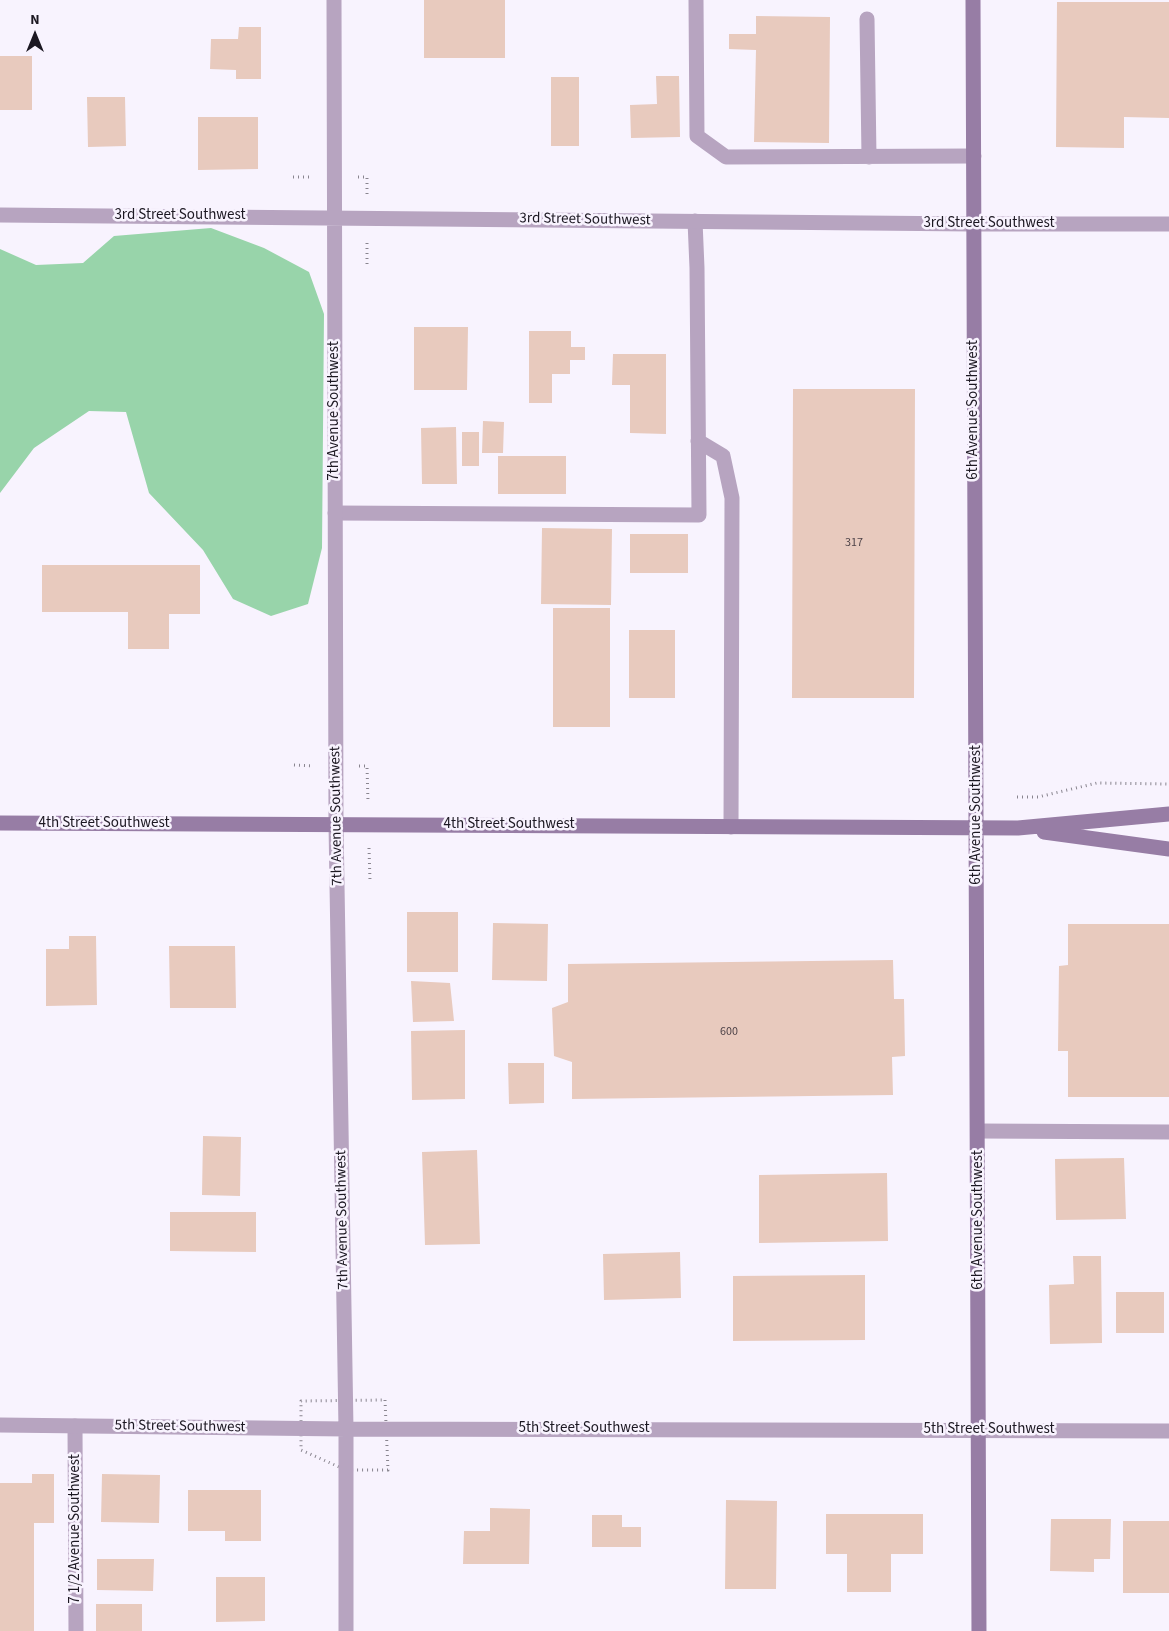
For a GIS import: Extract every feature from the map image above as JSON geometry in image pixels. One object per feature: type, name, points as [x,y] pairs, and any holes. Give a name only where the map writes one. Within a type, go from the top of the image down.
[{"type":"street","name":"7th Avenue Southwest","points":[[334,0],[336,824],[346,1429],[346,1631]]},
{"type":"street","points":[[696,0],[697,136],[726,157],[974,156]]},
{"type":"street","name":"6th Avenue Southwest","points":[[973,0],[980,1430],[979,1631]]},
{"type":"street","points":[[867,20],[869,157]]},
{"type":"street","name":"3rd Street Southwest","points":[[0,215],[973,224],[1169,224]]},
{"type":"street","points":[[335,513],[699,515],[695,221]]},
{"type":"street","points":[[698,441],[723,456],[732,498],[731,827]]},
{"type":"street","name":"4th Street Southwest","points":[[0,824],[1018,828],[1169,814]]},
{"type":"street","name":"4th Street Southwest","points":[[1018,828],[1169,849]]},
{"type":"street","points":[[978,1131],[1169,1132]]},
{"type":"street","name":"5th Street Southwest","points":[[0,1425],[346,1429],[1169,1431]]},
{"type":"street","name":"7 1/2 Avenue Southwest","points":[[76,1426],[76,1631]]},
{"type":"path","points":[[1017,797],[1038,797],[1097,783],[1169,784]]},
{"type":"green space","points":[[211,228],[264,248],[309,272],[324,314],[322,548],[308,604],[271,616],[233,599],[203,550],[149,493],[126,412],[89,411],[34,448],[0,493],[0,249],[36,265],[83,263],[114,236]]},
{"type":"building","points":[[424,0],[505,0],[505,58],[424,58]]},
{"type":"building","points":[[1057,2],[1169,2],[1169,118],[1124,117],[1124,148],[1056,147]]},
{"type":"building","points":[[756,16],[830,17],[829,143],[754,142],[756,50],[729,49],[729,34],[756,34]]},
{"type":"building","points":[[239,27],[261,27],[261,79],[236,79],[236,70],[210,69],[211,39],[238,39]]},
{"type":"building","points":[[0,56],[32,56],[32,110],[0,110]]},
{"type":"building","points":[[656,76],[679,76],[680,137],[631,138],[630,105],[657,104]]},
{"type":"building","points":[[551,77],[579,77],[579,146],[551,146]]},
{"type":"building","points":[[87,97],[125,97],[126,146],[88,147]]},
{"type":"building","points":[[198,117],[258,117],[258,169],[198,170]]},
{"type":"building","points":[[414,327],[468,327],[467,390],[414,390]]},
{"type":"building","points":[[529,331],[571,331],[571,347],[585,347],[585,360],[570,360],[570,374],[552,374],[552,403],[529,403]]},
{"type":"building","points":[[613,354],[666,354],[666,434],[630,433],[630,385],[612,385]]},
{"type":"building","points":[[793,389],[915,389],[914,698],[792,698]]},
{"type":"building","points":[[483,421],[504,422],[503,453],[482,453]]},
{"type":"building","points":[[456,427],[457,484],[422,484],[421,428]]},
{"type":"building","points":[[462,432],[479,432],[479,466],[462,466]]},
{"type":"building","points":[[498,456],[566,456],[566,494],[498,494]]},
{"type":"building","points":[[542,528],[612,529],[611,605],[541,604]]},
{"type":"building","points":[[630,534],[688,534],[688,573],[630,573]]},
{"type":"building","points":[[42,565],[200,565],[200,614],[169,614],[169,649],[128,649],[128,612],[42,612]]},
{"type":"building","points":[[553,608],[610,608],[610,727],[553,727]]},
{"type":"building","points":[[629,630],[675,630],[675,698],[629,698]]},
{"type":"building","points":[[407,912],[458,912],[458,972],[407,972]]},
{"type":"building","points":[[493,923],[548,924],[547,981],[492,980]]},
{"type":"building","points":[[1068,924],[1169,924],[1169,1097],[1068,1097],[1068,1051],[1058,1051],[1059,966],[1068,965]]},
{"type":"building","points":[[69,936],[96,936],[97,1005],[46,1006],[46,949],[69,949]]},
{"type":"building","points":[[169,946],[235,946],[236,1008],[170,1008]]},
{"type":"building","points":[[893,960],[894,999],[904,999],[905,1056],[892,1057],[893,1095],[572,1099],[572,1062],[554,1056],[552,1008],[568,1002],[568,964]]},
{"type":"building","points":[[411,981],[450,983],[454,1021],[413,1022]]},
{"type":"building","points":[[465,1030],[465,1099],[412,1100],[411,1031]]},
{"type":"building","points":[[508,1063],[544,1063],[544,1103],[509,1104]]},
{"type":"building","points":[[203,1136],[241,1137],[240,1196],[202,1195]]},
{"type":"building","points":[[477,1150],[480,1244],[425,1245],[422,1152]]},
{"type":"building","points":[[1124,1158],[1126,1219],[1056,1220],[1055,1159]]},
{"type":"building","points":[[887,1173],[888,1241],[759,1243],[759,1175]]},
{"type":"building","points":[[170,1212],[256,1212],[256,1252],[170,1251]]},
{"type":"building","points":[[680,1252],[681,1298],[604,1300],[603,1254]]},
{"type":"building","points":[[1073,1256],[1101,1256],[1102,1343],[1050,1344],[1049,1285],[1074,1284]]},
{"type":"building","points":[[865,1275],[865,1340],[733,1341],[733,1276]]},
{"type":"building","points":[[1116,1292],[1164,1292],[1164,1333],[1116,1333]]},
{"type":"building","points":[[32,1474],[54,1474],[54,1523],[34,1523],[34,1631],[0,1631],[0,1483],[32,1483]]},
{"type":"building","points":[[102,1474],[160,1475],[159,1523],[101,1522]]},
{"type":"building","points":[[188,1490],[261,1490],[261,1541],[225,1541],[225,1531],[188,1531]]},
{"type":"building","points":[[726,1500],[777,1501],[776,1589],[725,1589]]},
{"type":"building","points":[[490,1508],[530,1509],[529,1564],[463,1564],[464,1531],[490,1531]]},
{"type":"building","points":[[826,1514],[923,1514],[923,1554],[891,1554],[891,1592],[847,1592],[847,1554],[826,1554]]},
{"type":"building","points":[[592,1515],[622,1515],[622,1527],[641,1527],[641,1547],[592,1547]]},
{"type":"building","points":[[1051,1519],[1111,1519],[1110,1559],[1094,1559],[1094,1572],[1050,1571]]},
{"type":"building","points":[[1123,1521],[1169,1521],[1169,1593],[1123,1593]]},
{"type":"building","points":[[97,1559],[154,1559],[153,1591],[97,1590]]},
{"type":"building","points":[[216,1577],[265,1577],[265,1621],[216,1622]]},
{"type":"building","points":[[96,1604],[142,1604],[142,1631],[96,1631]]}]
